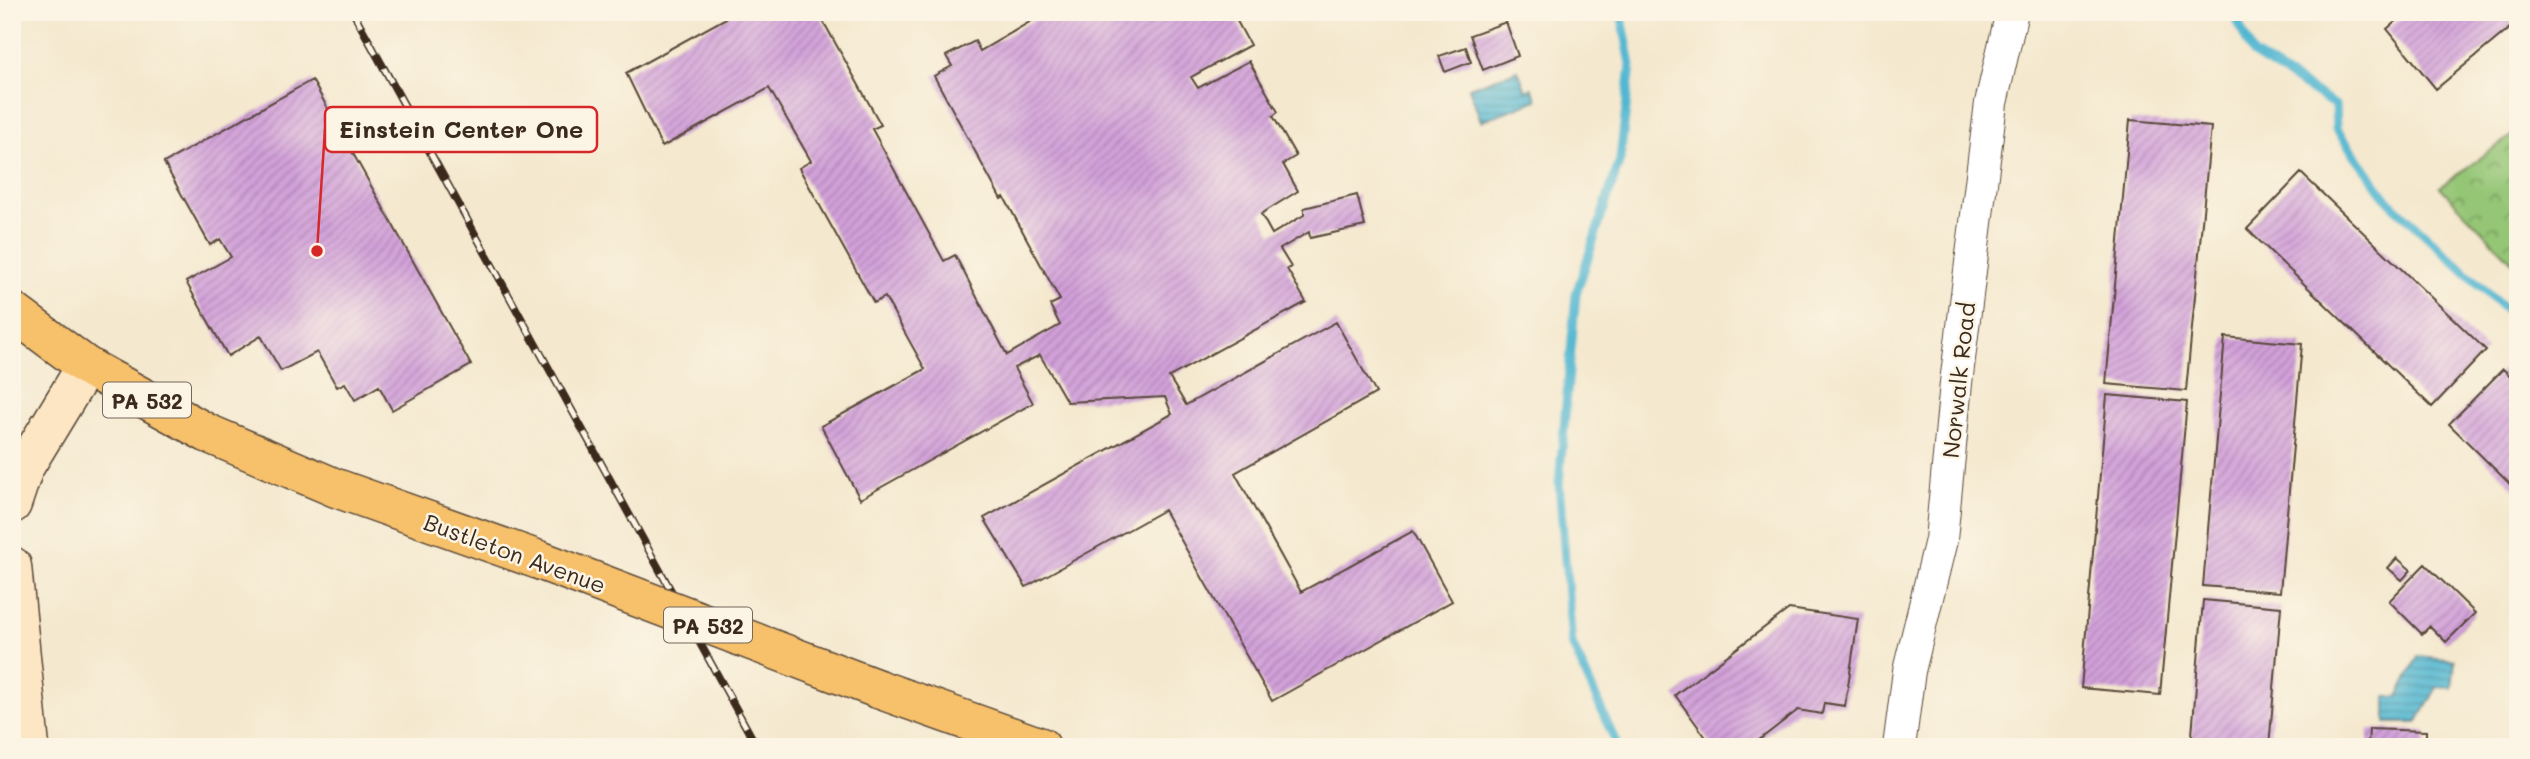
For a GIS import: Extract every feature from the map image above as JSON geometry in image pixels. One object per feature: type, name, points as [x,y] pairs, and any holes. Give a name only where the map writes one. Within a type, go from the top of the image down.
[{"type":"main road","name":"Bustleton Avenue","points":[[12,311],[86,366],[207,433],[300,474],[1041,747]]},
{"type":"main road","points":[[12,504],[24,468],[86,366]]},
{"type":"main road","points":[[12,565],[30,747]]},
{"type":"street","name":"Norwalk Road","points":[[1899,747],[1909,671],[1941,540],[1956,383],[1989,114],[2012,12]]},
{"type":"green space","points":[[2518,131],[2518,268],[2440,187]]},
{"type":"water","points":[[1518,70],[1526,91],[1532,88],[1537,100],[1481,121],[1469,88]]},
{"type":"water","points":[[2418,656],[2455,660],[2452,688],[2437,687],[2417,723],[2386,723],[2386,697],[2398,697]]},
{"type":"building","points":[[737,12],[818,12],[881,125],[872,129],[944,261],[955,255],[1007,355],[1060,325],[1050,305],[1060,300],[934,76],[952,66],[946,56],[975,41],[980,51],[1047,12],[1232,12],[1250,45],[1191,77],[1198,88],[1249,61],[1278,112],[1273,116],[1296,156],[1283,164],[1298,191],[1261,214],[1272,234],[1304,215],[1304,208],[1357,195],[1365,226],[1310,238],[1309,232],[1280,249],[1291,267],[1287,269],[1306,302],[1169,377],[1186,405],[1336,322],[1376,393],[1235,473],[1301,592],[1413,531],[1452,601],[1272,701],[1164,510],[1026,587],[984,518],[1172,414],[1165,397],[1067,402],[1040,355],[1014,368],[1033,403],[860,499],[821,426],[925,369],[885,297],[874,303],[799,168],[811,161],[769,88],[662,147],[626,73]]},
{"type":"building","points":[[2407,12],[2518,12],[2518,21],[2436,89],[2387,29]]},
{"type":"building","points":[[1506,22],[1518,56],[1483,70],[1470,35]]},
{"type":"building","points":[[1466,47],[1471,62],[1445,72],[1439,56]]},
{"type":"building","points":[[312,80],[471,365],[392,410],[379,386],[355,400],[345,383],[337,387],[317,352],[281,371],[261,336],[228,356],[186,282],[231,257],[220,239],[210,245],[164,163]]},
{"type":"building","points":[[2130,120],[2211,127],[2186,391],[2106,384]]},
{"type":"building","points":[[2301,173],[2486,350],[2432,407],[2247,229]]},
{"type":"building","points":[[2225,337],[2302,344],[2280,592],[2203,586]]},
{"type":"building","points":[[2503,369],[2518,383],[2518,492],[2449,424]]},
{"type":"building","points":[[2107,395],[2187,402],[2160,695],[2081,688]]},
{"type":"building","points":[[2397,558],[2411,570],[2402,580],[2388,568]]},
{"type":"building","points":[[2425,564],[2475,613],[2446,642],[2430,626],[2422,634],[2389,601]]},
{"type":"building","points":[[2203,600],[2281,607],[2269,747],[2191,747]]},
{"type":"building","points":[[1789,609],[1858,619],[1845,706],[1824,703],[1822,714],[1798,710],[1750,747],[1713,747],[1675,695]]},
{"type":"building","points":[[2369,729],[2426,731],[2426,747],[2368,745]]},
{"type":"building","points":[[535,742],[535,747],[505,747],[505,745]]},
{"type":"waterway","points":[[1618,747],[1572,644],[1559,483],[1576,294],[1620,160],[1631,65],[1621,12]]},
{"type":"waterway","points":[[2233,12],[2253,54],[2335,105],[2336,129],[2388,200],[2518,321]]},
{"type":"railway","points":[[353,12],[757,747]]},
{"type":"place","name":"Einstein Center One","points":[[317,251]]}]
